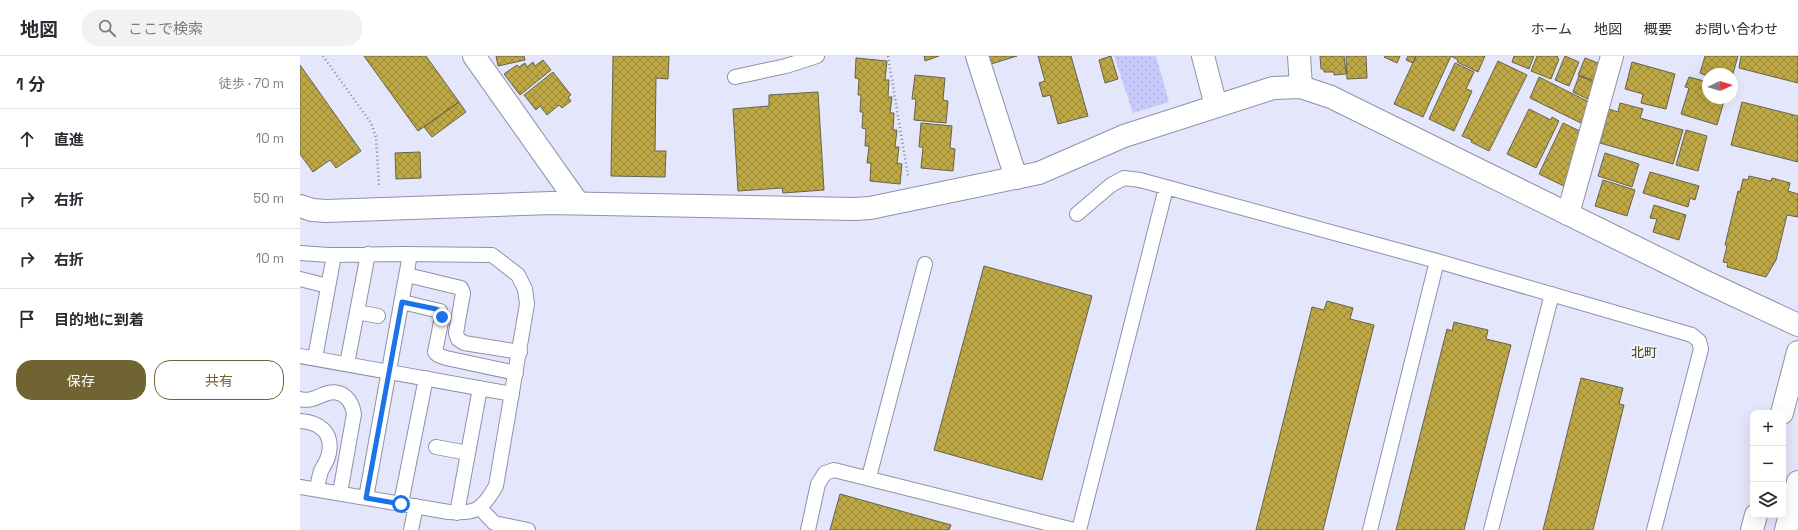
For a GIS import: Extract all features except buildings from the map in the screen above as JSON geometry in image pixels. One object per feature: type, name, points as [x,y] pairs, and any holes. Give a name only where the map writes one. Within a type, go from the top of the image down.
[{"type":"main road","points":[[474,56],[578,204]]},
{"type":"main road","points":[[977,56],[1016,178]]},
{"type":"main road","points":[[1203,56],[1216,106]]},
{"type":"main road","points":[[1299,56],[1301,87]]},
{"type":"main road","points":[[1568,214],[1612,56]]},
{"type":"main road","points":[[300,206],[312,210],[326,211],[551,203],[855,209],[885,206],[1039,173],[1124,136],[1273,88],[1301,87],[1331,97],[1798,325]]},
{"type":"main road","points":[[1783,410],[1798,352]]},
{"type":"main road","points":[[1786,530],[1797,486]]},
{"type":"main road","points":[[1752,530],[1755,518]]},
{"type":"lane","points":[[735,77],[786,66],[817,56]]},
{"type":"lane","points":[[1077,214],[1111,185],[1124,178],[1140,180],[1437,261],[1692,334],[1699,341],[1701,349],[1654,530]]},
{"type":"lane","points":[[1079,530],[1166,188]]},
{"type":"lane","points":[[300,253],[334,255],[492,255],[518,275],[525,289],[527,304],[496,486],[480,508],[466,514],[457,513],[300,486]]},
{"type":"lane","points":[[347,364],[368,254]]},
{"type":"lane","points":[[366,498],[410,254]]},
{"type":"lane","points":[[315,358],[334,255]]},
{"type":"lane","points":[[1370,530],[1437,261]]},
{"type":"lane","points":[[869,477],[925,264]]},
{"type":"lane","points":[[407,275],[460,288],[463,293],[456,333],[458,339],[464,343],[520,352]]},
{"type":"lane","points":[[300,279],[328,286]]},
{"type":"lane","points":[[1491,530],[1552,294]]},
{"type":"lane","points":[[402,302],[440,311],[442,317],[435,352],[438,355],[446,358],[516,372]]},
{"type":"lane","points":[[357,312],[378,316]]},
{"type":"lane","points":[[300,356],[512,394]]},
{"type":"lane","points":[[401,504],[426,378]]},
{"type":"lane","points":[[457,513],[480,388]]},
{"type":"lane","points":[[300,399],[312,399],[329,393],[337,393],[345,396],[353,407],[354,414],[340,493]]},
{"type":"lane","points":[[300,420],[318,425],[325,431],[330,443],[329,454],[321,471],[317,489]]},
{"type":"lane","points":[[436,447],[468,453]]},
{"type":"lane","points":[[808,530],[818,484],[825,472],[834,470],[869,477],[1074,530]]},
{"type":"lane","points":[[411,530],[416,506]]},
{"type":"lane","points":[[480,508],[494,522],[528,530]]},
{"type":"path","points":[[323,56],[371,123],[376,137],[380,209]]},
{"type":"path","points":[[888,56],[912,200]]},
{"type":"shaded area","points":[[1114,56],[1156,56],[1169,102],[1133,113]]},
{"type":"district","name":"北町","points":[[1644,352]]},
{"type":"route","points":[[401,504],[366,498],[402,302],[436,309],[440,311],[442,317]]}]
